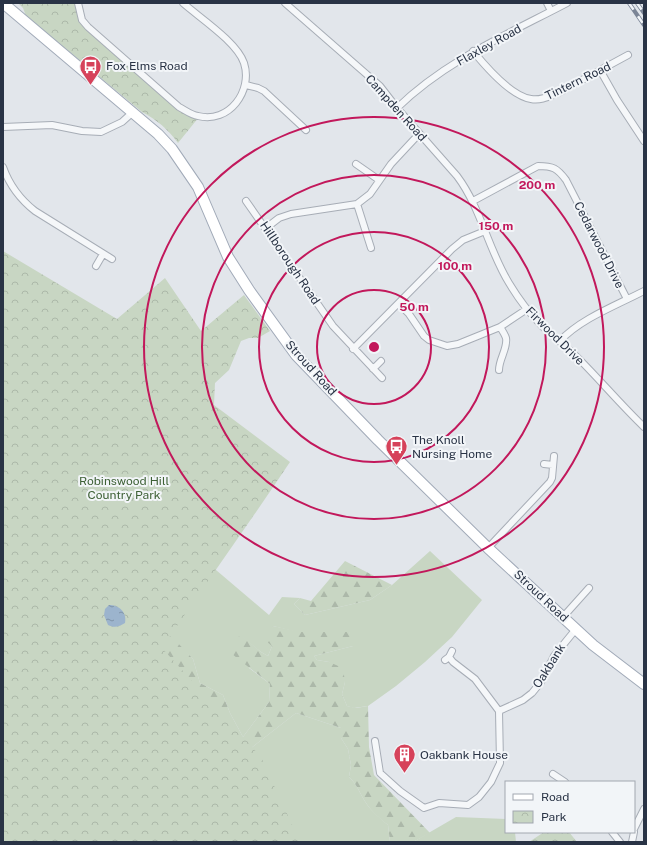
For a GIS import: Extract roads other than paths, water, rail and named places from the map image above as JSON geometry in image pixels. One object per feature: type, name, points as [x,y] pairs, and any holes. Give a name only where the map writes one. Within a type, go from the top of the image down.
[{"type":"main road","name":"Stroud Road","points":[[3,3],[133,112],[158,134],[172,149],[198,187],[228,257],[249,290],[296,355],[378,440],[488,548],[593,645],[644,684]]},
{"type":"street","points":[[78,3],[82,20],[88,27],[179,107],[199,117],[220,115],[237,103],[242,95],[246,85],[244,62],[238,52],[228,41],[190,5],[183,3]]},
{"type":"street","name":"Campden Road","points":[[285,3],[380,86],[419,134],[458,176],[467,188],[476,210]]},
{"type":"street","points":[[547,3],[551,11]]},
{"type":"street","name":"Flaxley Road","points":[[397,108],[416,90],[473,51],[566,3]]},
{"type":"street","name":"Tintern Road","points":[[473,51],[488,70],[510,89],[522,97],[533,100],[546,98],[558,93],[628,55]]},
{"type":"street","points":[[600,70],[617,100],[644,141]]},
{"type":"street","points":[[246,85],[258,88],[264,92],[306,130]]},
{"type":"street","points":[[3,127],[52,125],[82,131],[101,132],[122,122],[133,112]]},
{"type":"street","points":[[266,228],[279,218],[291,214],[357,204],[370,194],[391,164],[419,134]]},
{"type":"street","points":[[356,164],[379,180]]},
{"type":"street","name":"Cedarwood Drive","points":[[473,201],[538,166],[549,166],[559,171],[566,180],[627,300]]},
{"type":"street","points":[[3,167],[12,185],[27,204],[35,211],[112,259]]},
{"type":"street","name":"Hillborough Road","points":[[246,201],[333,326],[353,349],[382,378]]},
{"type":"street","points":[[357,204],[371,248]]},
{"type":"street","name":"Firwood Drive","points":[[476,210],[497,261],[509,283],[527,309],[542,326],[580,360],[644,427]]},
{"type":"street","points":[[353,349],[452,249],[463,240],[485,231]]},
{"type":"street","points":[[96,266],[103,254]]},
{"type":"street","points":[[560,341],[567,333],[579,325],[644,291]]},
{"type":"street","points":[[399,304],[409,314],[424,336],[429,340],[446,346],[458,344],[500,327],[527,309]]},
{"type":"street","points":[[499,367],[506,342],[506,338],[500,327]]},
{"type":"street","points":[[373,369],[381,361]]},
{"type":"street","points":[[488,548],[550,482],[552,478],[554,456]]},
{"type":"street","points":[[544,464],[553,465]]},
{"type":"street","points":[[563,617],[589,588]]},
{"type":"street","name":"Oakbank","points":[[499,711],[523,700],[532,693],[541,682],[554,656],[576,629]]},
{"type":"street","points":[[374,741],[380,773],[400,791],[424,808],[439,803],[468,805],[479,797],[492,782],[500,763],[499,711],[475,679],[447,659],[452,651]]},
{"type":"street","points":[[553,774],[564,781]]},
{"type":"street","points":[[635,827],[644,809]]},
{"type":"street","points":[[613,833],[620,842]]},
{"type":"water","points":[[109,605],[116,606],[122,610],[125,616],[125,623],[116,627],[108,625],[104,615],[105,609]]},
{"type":"railway","points":[[629,3],[644,25]]},
{"type":"railway","points":[[637,3],[644,13]]},
{"type":"place","name":"Fox Elms Road","points":[[90,86]]},
{"type":"place","name":"The Knoll Nursing Home","points":[[397,466]]},
{"type":"place","name":"Oakbank House","points":[[404,774]]},
{"type":"park label","name":"Robinswood Hill Country Park","points":[[124,488]]}]
